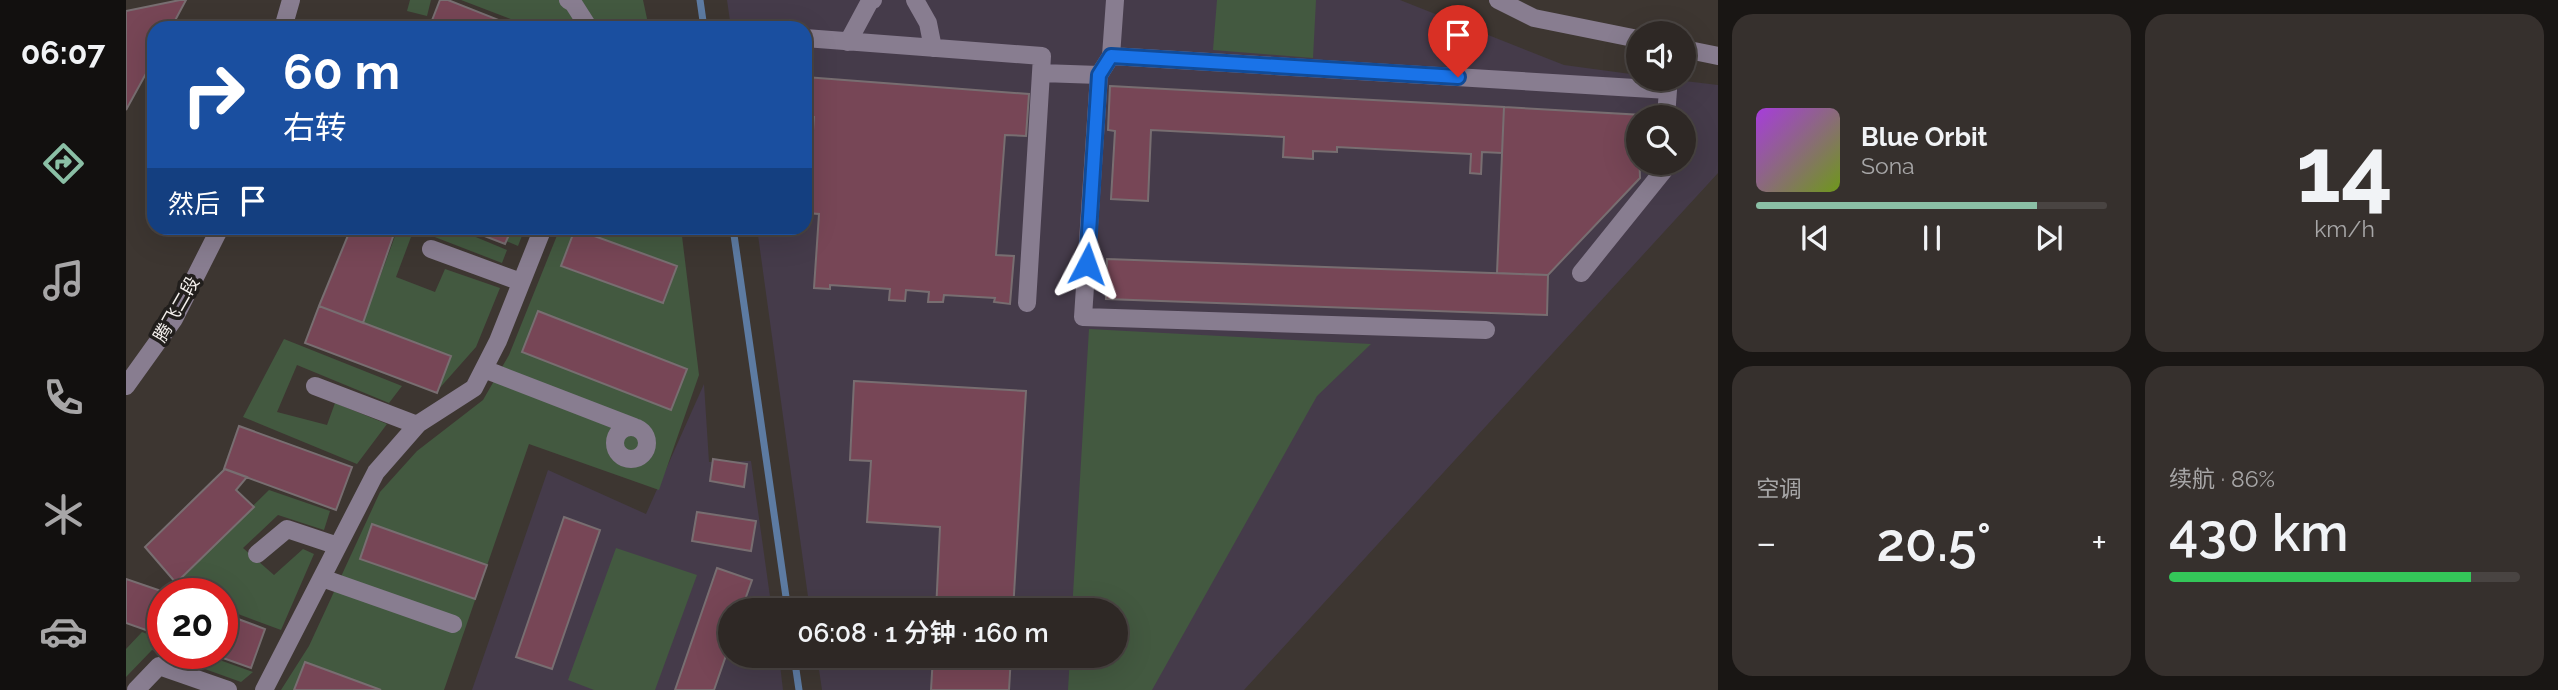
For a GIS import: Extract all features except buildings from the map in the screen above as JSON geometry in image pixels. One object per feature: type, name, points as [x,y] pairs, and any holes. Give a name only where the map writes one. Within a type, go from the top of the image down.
[{"type":"street","points":[[285,21],[290,0]]},
{"type":"street","points":[[568,0],[585,21]]},
{"type":"street","points":[[848,42],[856,24],[873,0]]},
{"type":"street","points":[[915,0],[928,23],[933,48]]},
{"type":"street","points":[[1115,0],[1111,56],[1099,75],[1083,317],[1486,330]]},
{"type":"street","points":[[1498,0],[1534,18],[1626,37]]},
{"type":"street","points":[[812,39],[1042,56],[1027,303]]},
{"type":"street","points":[[1696,50],[1718,55]]},
{"type":"street","points":[[1111,56],[1668,90],[1667,105]]},
{"type":"street","points":[[1041,72],[1099,75]]},
{"type":"street","points":[[1581,273],[1660,175]]},
{"type":"street","name":"腾飞二段","points":[[126,386],[174,319],[216,235]]},
{"type":"street","points":[[264,690],[376,472],[418,425],[474,388],[498,341],[540,235]]},
{"type":"street","points":[[431,249],[521,282]]},
{"type":"street","points":[[484,369],[634,427]]},
{"type":"street","points":[[315,386],[418,425]]},
{"type":"street","points":[[257,554],[287,529],[338,546]]},
{"type":"street","points":[[322,578],[453,624]]},
{"type":"street","points":[[136,690],[159,666],[228,690]]},
{"type":"shaded area","points":[[727,0],[1400,0],[1564,65],[1626,73],[1626,91],[1696,91],[1696,82],[1718,85],[1718,173],[1244,690],[822,690],[819,668],[1128,668],[1128,598],[808,598],[758,235],[812,235],[812,21],[730,21]]},
{"type":"shaded area","points":[[704,384],[709,462],[751,461],[770,598],[718,598],[718,668],[780,668],[783,690],[472,690],[548,470],[646,514]]},
{"type":"green space","points":[[410,0],[431,0],[427,16],[407,11]]},
{"type":"green space","points":[[461,0],[643,0],[648,21],[516,21]]},
{"type":"green space","points":[[1217,0],[1316,0],[1313,58],[1213,50]]},
{"type":"green space","points":[[395,235],[412,235],[396,277],[435,292],[445,269],[500,288],[476,347],[437,391],[363,323]]},
{"type":"green space","points":[[430,235],[471,235],[507,250],[502,263]]},
{"type":"green space","points":[[509,235],[522,235],[518,246],[506,241]]},
{"type":"green space","points":[[557,235],[573,235],[562,267],[664,303],[677,267],[589,235],[682,235],[699,375],[659,490],[529,444],[444,690],[381,690],[305,662],[294,690],[281,690],[309,646],[380,492],[417,451],[483,400],[509,355]]},
{"type":"green space","points":[[1089,329],[1371,344],[1317,396],[1152,690],[1068,690],[1069,668],[1128,668],[1128,598],[1073,598]]},
{"type":"green space","points":[[284,339],[402,386],[389,403],[297,365],[277,412],[327,425],[335,403],[387,424],[357,464],[243,417]]},
{"type":"green space","points":[[269,490],[330,511],[324,530],[278,515],[243,548],[274,575],[303,549],[314,554],[281,630],[238,614],[238,578],[180,578]]},
{"type":"green space","points":[[616,548],[697,575],[655,690],[594,690],[568,680]]},
{"type":"green space","points":[[142,632],[147,634],[147,655],[126,677],[126,649]]},
{"type":"green space","points":[[238,667],[253,672],[241,682],[205,669],[238,669]]},
{"type":"waterway","points":[[700,0],[703,21]]},
{"type":"waterway","points":[[734,235],[786,598]]},
{"type":"waterway","points":[[796,668],[799,690]]},
{"type":"route","points":[[1087,264],[1099,75],[1111,56],[1458,77]]}]
